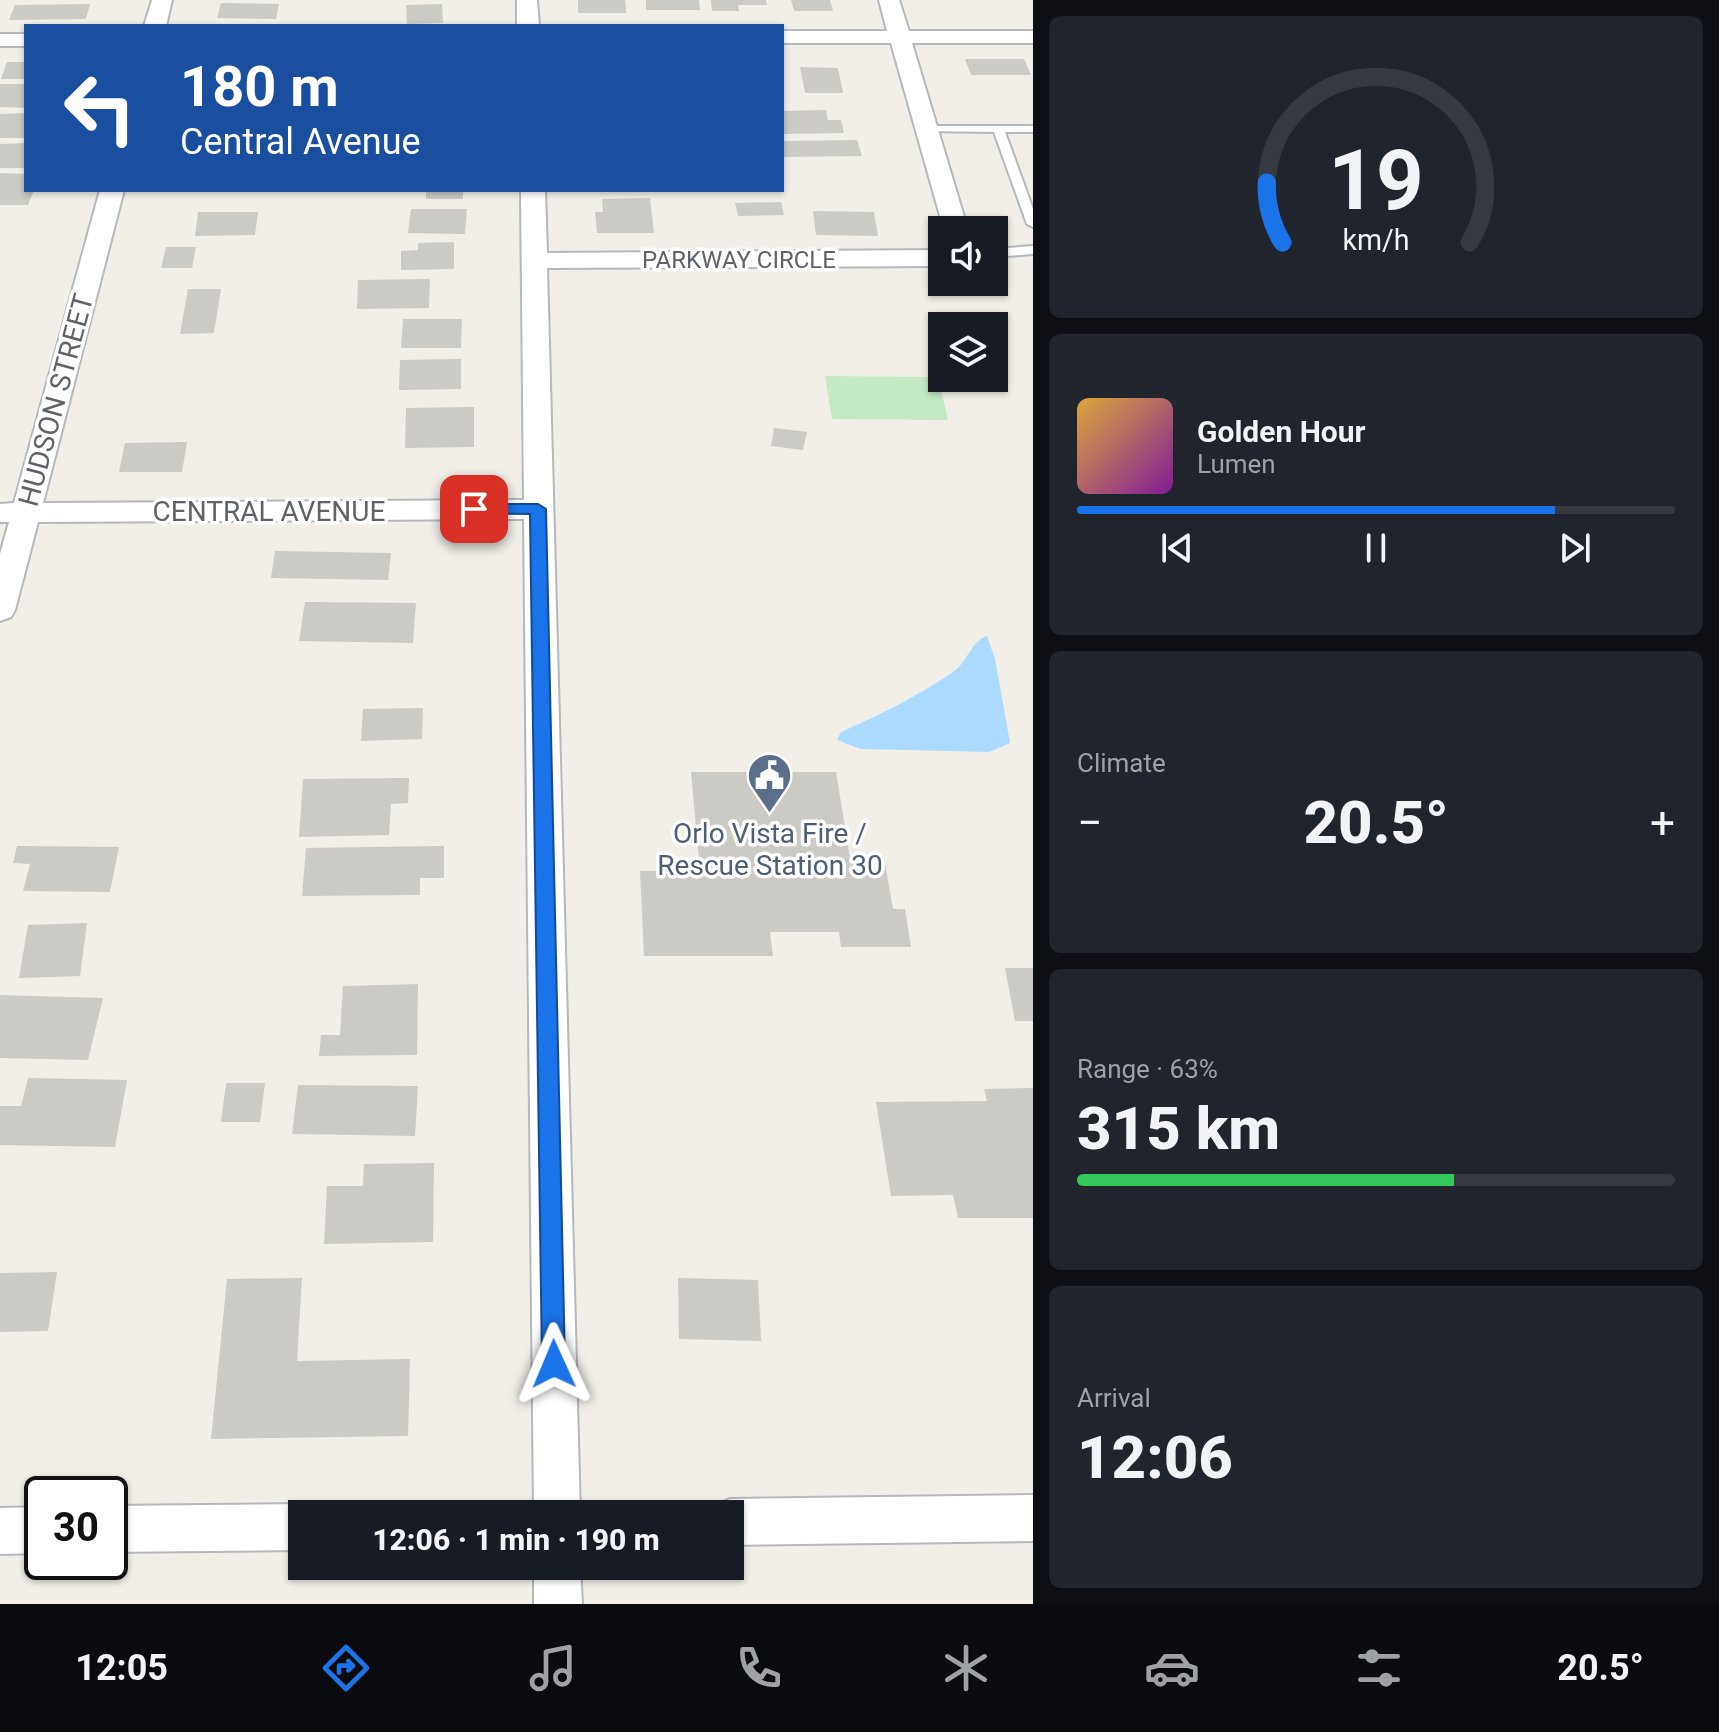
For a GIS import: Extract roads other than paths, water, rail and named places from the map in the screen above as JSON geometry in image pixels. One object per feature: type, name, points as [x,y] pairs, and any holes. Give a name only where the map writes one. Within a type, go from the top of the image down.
[{"type":"street","points":[[156,24],[162,0]]},
{"type":"street","points":[[527,0],[528,24]]},
{"type":"street","points":[[889,0],[952,216]]},
{"type":"street","points":[[784,37],[1033,37]]},
{"type":"street","points":[[0,40],[24,40]]},
{"type":"street","name":"HUDSON STREET","points":[[0,610],[13,513],[111,192]]},
{"type":"street","points":[[533,192],[557,1500]]},
{"type":"street","name":"PARKWAY CIRCLE","points":[[536,261],[928,258]]},
{"type":"street","name":"CENTRAL AVENUE","points":[[13,513],[538,509]]},
{"type":"street","points":[[744,1522],[1033,1518]]},
{"type":"street","points":[[128,1529],[288,1527]]},
{"type":"street","points":[[0,1531],[24,1530]]},
{"type":"street","points":[[557,1580],[558,1604]]},
{"type":"lane","points":[[927,129],[1033,129]]},
{"type":"lane","points":[[998,129],[1032,219]]},
{"type":"lane","points":[[1008,252],[1033,250]]},
{"type":"water","points":[[987,636],[995,659],[1010,743],[989,752],[861,749],[837,740],[841,732],[898,705],[953,672],[977,643]]},
{"type":"place","name":"Orlo Vista Fire / Rescue Station 30","points":[[770,815]]}]
